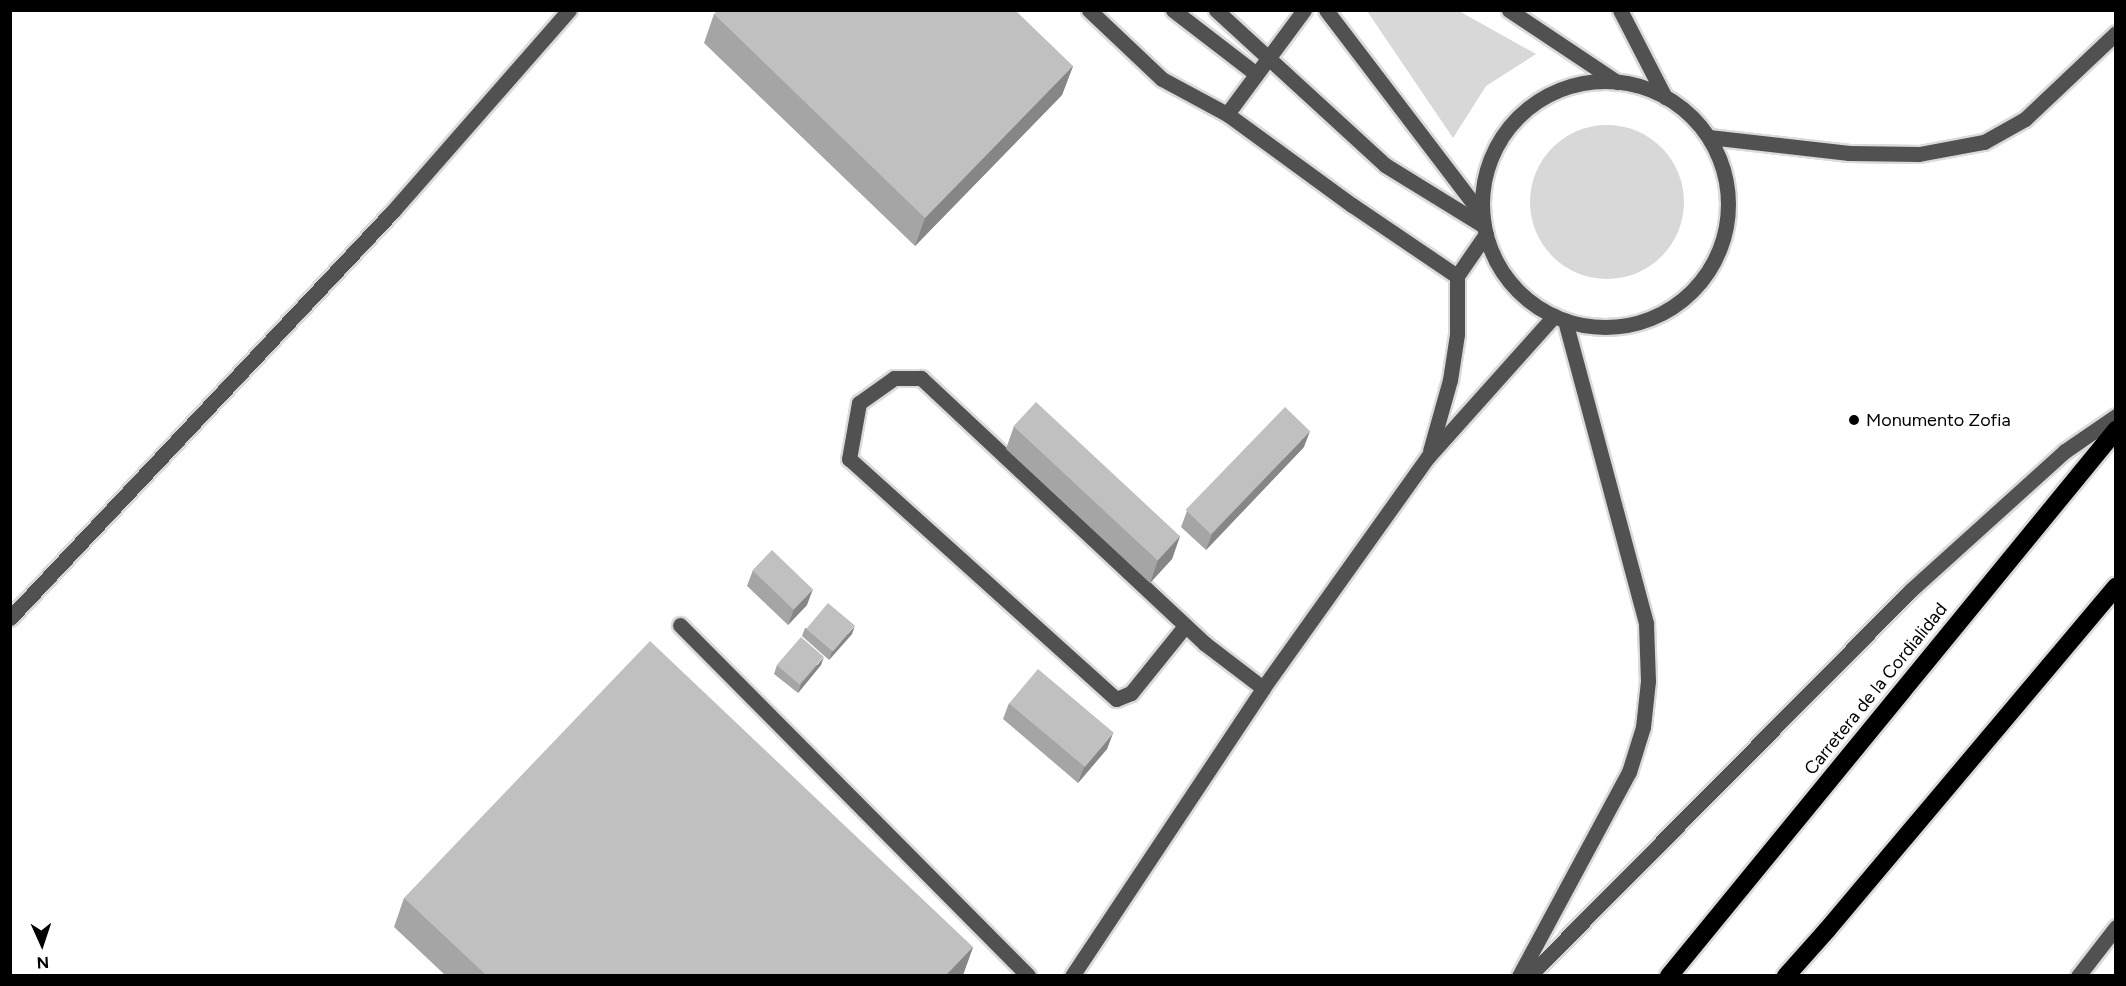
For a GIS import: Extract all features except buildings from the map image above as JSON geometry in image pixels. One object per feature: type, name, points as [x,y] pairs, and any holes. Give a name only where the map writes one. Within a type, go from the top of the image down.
[{"type":"highway","name":"Carretera de la Cordialidad","points":[[1669,975],[2115,430]]},
{"type":"highway","points":[[1786,975],[1835,921],[2115,587]]},
{"type":"street","points":[[10,618],[393,211],[569,10]]},
{"type":"street","points":[[1089,10],[1162,79],[1227,114],[1352,205],[1457,276]]},
{"type":"street","points":[[1173,10],[1256,74]]},
{"type":"street","points":[[1216,10],[1385,165],[1484,225]]},
{"type":"street","points":[[1227,114],[1304,10]]},
{"type":"street","points":[[1326,10],[1484,225]]},
{"type":"street","points":[[1509,10],[1617,82]]},
{"type":"street","points":[[1620,10],[1665,97]]},
{"type":"street","points":[[1709,137],[1872,153],[1919,154],[1984,142],[2025,119],[2115,33]]},
{"type":"street","points":[[1593,82],[1617,82],[1641,87],[1665,97],[1689,114],[1709,137],[1724,174],[1728,193],[1727,224],[1719,253],[1703,280],[1682,301],[1655,316],[1626,325],[1595,326],[1560,318],[1518,291],[1493,256],[1484,225],[1483,191],[1488,167],[1497,146],[1510,126],[1527,109],[1562,90],[1593,82]]},
{"type":"street","points":[[1428,457],[1450,380],[1457,334],[1457,276],[1484,225]]},
{"type":"street","points":[[1072,975],[1263,688],[1428,457],[1560,318]]},
{"type":"street","points":[[1519,975],[1629,772],[1642,727],[1648,681],[1646,623],[1560,318]]},
{"type":"street","points":[[1185,626],[1131,693],[1116,699],[849,459],[859,403],[894,378],[921,378],[1185,626],[1263,688]]},
{"type":"street","points":[[1529,975],[1911,590],[2065,451],[2115,416]]},
{"type":"street","points":[[680,625],[1028,975]]},
{"type":"street","points":[[2078,975],[2115,927]]},
{"type":"shaded area","points":[[1367,11],[1459,11],[1536,54],[1486,86],[1453,138]]},
{"type":"shaded area","points":[[1607,125],[1636,131],[1650,138],[1661,148],[1671,159],[1678,173],[1684,202],[1678,231],[1671,245],[1661,256],[1650,266],[1636,273],[1607,279],[1578,273],[1564,266],[1553,256],[1543,245],[1536,231],[1530,202],[1536,173],[1543,159],[1553,148],[1564,138],[1578,131]]},
{"type":"place","name":"Monumento Zofia","points":[[1854,420]]}]
